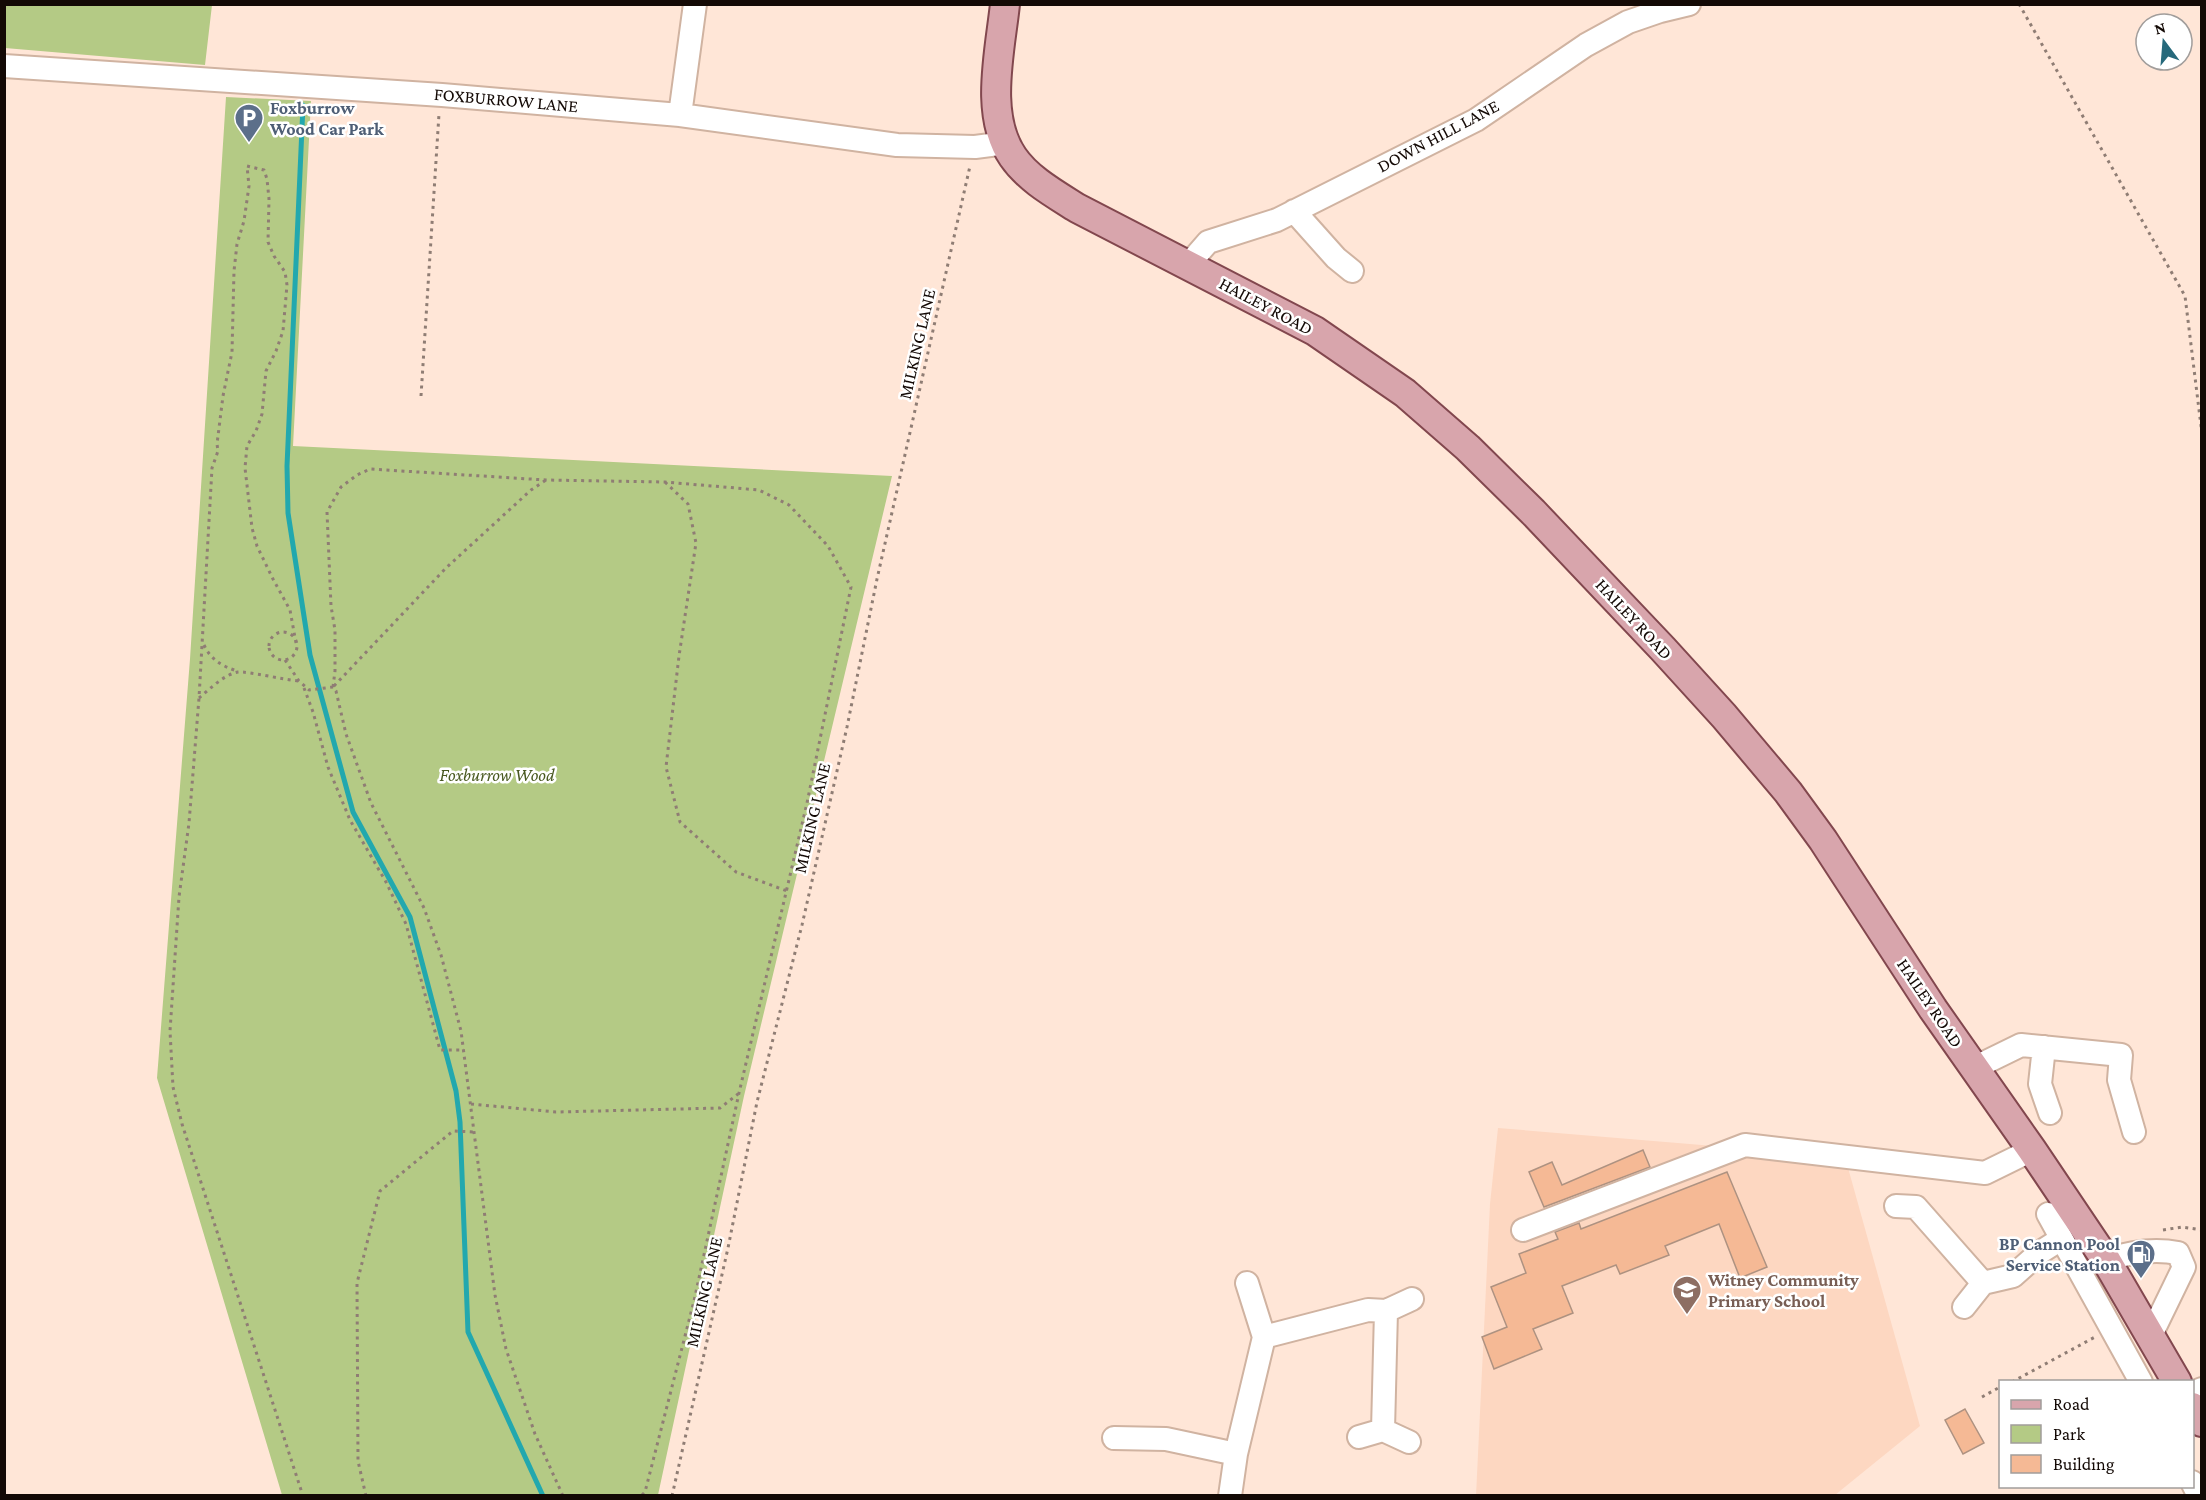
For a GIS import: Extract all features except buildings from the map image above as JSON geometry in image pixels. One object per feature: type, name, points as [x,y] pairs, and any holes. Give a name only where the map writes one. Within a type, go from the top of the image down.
[{"type":"main road","name":"HAILEY ROAD","points":[[1005,4],[995,106],[999,127],[1013,157],[1051,192],[1077,208],[1315,331],[1405,393],[1468,447],[1533,512],[1724,716],[1788,792],[1823,840],[1933,1009],[2106,1260],[2176,1380]]},
{"type":"main road","points":[[2194,1409],[2202,1422]]},
{"type":"street","points":[[680,115],[695,4]]},
{"type":"street","name":"DOWN HILL LANE","points":[[1188,265],[1208,242],[1277,220],[1476,120],[1586,45],[1628,22],[1689,4]]},
{"type":"street","name":"FOXBURROW LANE","points":[[4,66],[442,95],[680,115],[897,145],[975,147],[1006,143]]},
{"type":"street","points":[[1294,211],[1336,258],[1352,272]]},
{"type":"street","points":[[1974,1068],[2021,1045],[2121,1055],[2119,1080],[2134,1132]]},
{"type":"street","points":[[2043,1047],[2040,1084],[2050,1113]]},
{"type":"street","points":[[1523,1230],[1745,1145],[1985,1173],[2032,1150]]},
{"type":"street","points":[[1896,1206],[1916,1207],[1983,1283]]},
{"type":"street","points":[[2048,1214],[2140,1380]]},
{"type":"street","points":[[1964,1307],[1983,1283],[2013,1276],[2039,1253],[2061,1239]]},
{"type":"street","points":[[2106,1260],[2124,1254],[2160,1250],[2178,1253],[2184,1267],[2150,1337]]},
{"type":"street","points":[[1230,1496],[1236,1454],[1264,1337],[1247,1283]]},
{"type":"street","points":[[1264,1337],[1368,1310],[1386,1311],[1412,1299]]},
{"type":"street","points":[[1383,1430],[1386,1311]]},
{"type":"street","points":[[1359,1437],[1383,1430],[1409,1442]]},
{"type":"street","points":[[1114,1438],[1166,1439],[1236,1454]]},
{"type":"path","points":[[2019,4],[2185,296],[2202,434]]},
{"type":"path","points":[[421,396],[442,95]]},
{"type":"path","name":"MILKING LANE","points":[[672,1496],[728,1248],[757,1102],[802,925],[877,579],[975,147]]},
{"type":"path","points":[[285,660],[294,654],[296,643],[292,616],[257,546],[249,510],[246,468],[247,446],[262,414],[266,371],[283,331],[287,285],[285,272],[268,242],[269,199],[264,170],[247,166],[249,186],[234,271],[232,352],[223,396],[218,451],[212,468],[199,698],[189,823],[179,897],[170,1031],[172,1082],[182,1124],[303,1496]]},
{"type":"path","points":[[563,1496],[534,1434],[506,1349],[495,1295],[476,1132],[461,1031],[441,955],[406,871],[371,803],[346,734],[336,691],[333,687],[334,630],[327,512],[341,487],[370,469],[546,480],[665,482],[759,490],[789,505],[828,546],[851,587],[807,803],[694,1301],[645,1492],[641,1496]]},
{"type":"path","points":[[303,687],[314,690],[333,687],[446,568],[531,490],[546,480]]},
{"type":"path","points":[[665,482],[688,504],[696,543],[679,656],[666,767],[680,822],[736,872],[787,891]]},
{"type":"path","points":[[296,643],[294,638],[278,633],[270,640],[269,645],[272,655],[285,660],[303,687],[328,767],[350,820],[386,882],[406,924],[440,1050],[464,1050]]},
{"type":"path","points":[[203,643],[210,657],[227,668],[282,680],[298,681]]},
{"type":"path","points":[[199,698],[220,681],[239,672]]},
{"type":"path","points":[[471,1104],[556,1112],[720,1108],[740,1093]]},
{"type":"path","points":[[366,1496],[358,1461],[357,1284],[380,1191],[453,1131],[476,1132]]},
{"type":"path","points":[[2016,1380],[2113,1328]]},
{"type":"path","points":[[1982,1397],[1999,1388]]},
{"type":"shaded area","name":"Witney Community Primary School","points":[[1498,1128],[1845,1157],[1920,1426],[1835,1495],[1476,1496],[1490,1204]]},
{"type":"green space","points":[[4,5],[212,5],[205,65],[5,48]]},
{"type":"green space","name":"Foxburrow Wood","points":[[226,97],[311,101],[293,446],[892,476],[744,1096],[658,1495],[282,1495],[157,1078],[190,659]]},
{"type":"waterway","points":[[303,105],[287,466],[288,513],[310,655],[353,812],[410,917],[456,1091],[460,1122],[468,1332],[543,1496]]},
{"type":"place","name":"Foxburrow Wood Car Park","points":[[249,144]]},
{"type":"place","name":"BP Cannon Pool Service Station","points":[[2141,1280]]},
{"type":"place","name":"Witney Community Primary School","points":[[1687,1316]]}]
